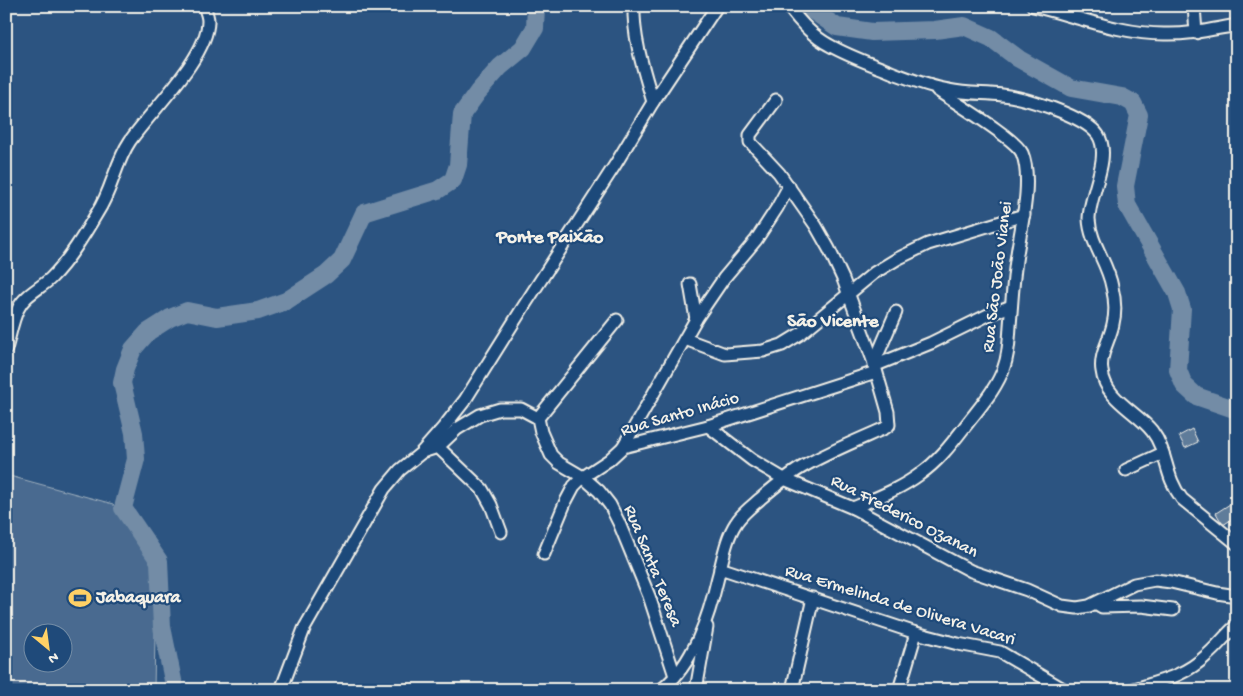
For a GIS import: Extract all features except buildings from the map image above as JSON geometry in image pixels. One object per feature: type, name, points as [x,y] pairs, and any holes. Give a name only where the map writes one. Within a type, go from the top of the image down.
[{"type":"street","points":[[6,349],[18,308],[26,298],[51,278],[70,253],[99,211],[116,166],[130,141],[164,102],[193,59],[204,38],[208,22],[204,6]]},
{"type":"street","points":[[634,6],[634,20],[639,51],[653,102]]},
{"type":"street","points":[[281,690],[304,629],[384,489],[400,470],[421,453],[465,400],[653,102],[718,6]]},
{"type":"street","points":[[788,6],[811,32],[828,45],[868,63],[948,90],[1024,99],[1081,121],[1091,127],[1098,136],[1102,147],[1101,164],[1089,217],[1090,229],[1111,281],[1115,303],[1113,324],[1101,364],[1102,373],[1110,392],[1154,433],[1163,453],[1171,481],[1179,494],[1237,544]]},
{"type":"street","points":[[1033,6],[1142,33],[1196,33],[1237,25]]},
{"type":"street","points":[[1194,6],[1196,33]]},
{"type":"street","name":"Rua São João Vianei","points":[[853,508],[902,486],[922,474],[944,452],[982,404],[998,380],[1008,352],[1013,277],[1024,215],[1026,174],[1021,152],[1007,137],[929,85]]},
{"type":"street","points":[[696,690],[720,568],[729,535],[736,522],[746,511],[784,479],[805,466],[885,428],[889,420],[875,367],[829,249],[789,186],[750,142],[750,136],[776,100]]},
{"type":"street","points":[[623,447],[696,319],[724,278],[756,240],[789,186]]},
{"type":"street","points":[[685,339],[725,354],[763,351],[782,345],[800,334],[874,273],[897,259],[928,244],[1024,215]]},
{"type":"street","points":[[690,284],[696,319]]},
{"type":"street","name":"Rua Santo Inácio","points":[[544,554],[574,486],[623,447],[708,426],[875,367],[1011,306]]},
{"type":"street","points":[[875,367],[896,312]]},
{"type":"street","points":[[421,453],[438,447],[457,429],[480,415],[500,409],[521,409],[538,418],[617,320]]},
{"type":"street","name":"Rua Santa Teresa","points":[[538,418],[541,432],[552,455],[559,462],[583,477],[598,490],[610,505],[649,596],[675,676]]},
{"type":"street","name":"Rua Frederico Ozanan","points":[[708,426],[752,460],[784,479],[853,508],[976,574],[1027,590],[1062,606],[1077,608],[1097,604],[1127,587],[1155,580],[1237,596]]},
{"type":"street","points":[[438,447],[482,489],[491,505],[501,532]]},
{"type":"street","points":[[1126,470],[1163,453]]},
{"type":"street","name":"Rua Ermelinda de Olivera Vacari","points":[[720,568],[916,633],[1000,652],[1064,690]]},
{"type":"street","points":[[792,690],[814,598]]},
{"type":"street","name":"Rua Frederico Ozanan","points":[[1097,604],[1102,607],[1140,606],[1173,610]]},
{"type":"street","points":[[661,690],[684,664],[711,608]]},
{"type":"street","points":[[1131,690],[1172,678],[1188,671],[1237,625]]},
{"type":"street","points":[[899,690],[916,633]]},
{"type":"shaded area","name":"Jabaquara","points":[[6,475],[113,504],[152,563],[155,635],[154,690],[6,690]]},
{"type":"waterway","points":[[175,690],[162,627],[159,561],[123,508],[136,459],[134,433],[122,383],[133,349],[148,332],[170,318],[187,311],[217,317],[258,311],[286,301],[326,275],[342,260],[364,213],[438,190],[453,180],[458,165],[462,114],[500,67],[523,48],[535,28],[536,6]]},
{"type":"waterway","points":[[806,6],[837,27],[872,32],[935,30],[964,26],[991,38],[1019,59],[1071,88],[1122,97],[1133,103],[1139,115],[1125,186],[1127,205],[1177,293],[1182,309],[1178,370],[1184,385],[1196,396],[1237,410]]},
{"type":"place","name":"Jabaquara","points":[[80,598]]},
{"type":"district","name":"Ponte Paixão","points":[[550,238]]},
{"type":"district","name":"São Vicente","points":[[833,322]]}]
